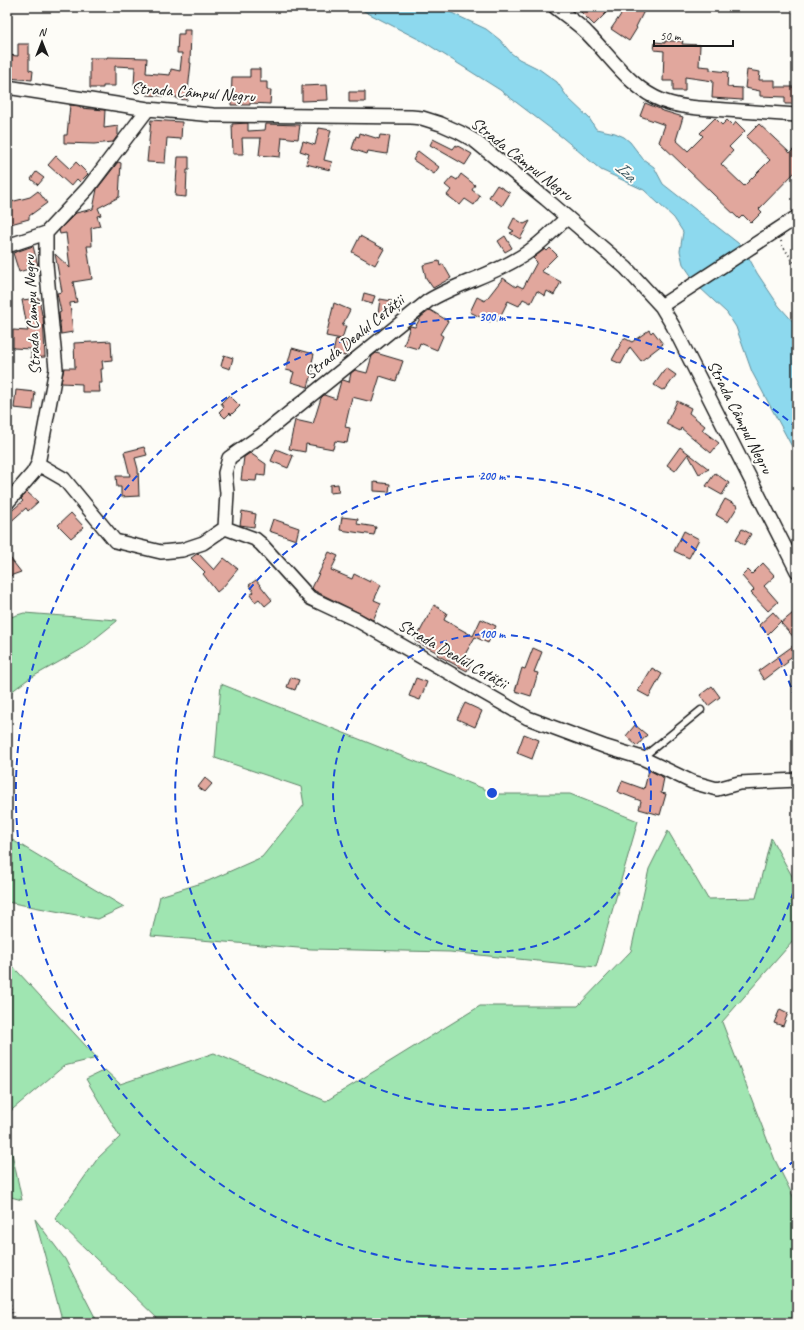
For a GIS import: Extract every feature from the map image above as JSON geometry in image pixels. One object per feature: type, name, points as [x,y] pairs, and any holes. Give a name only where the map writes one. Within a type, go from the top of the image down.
[{"type":"street","points":[[555,7],[587,32],[635,84],[646,92],[662,100],[682,106],[698,108],[797,115]]},
{"type":"street","name":"Strada Câmpul Negru","points":[[7,87],[148,109],[213,115],[400,116],[432,121],[459,132],[475,141],[626,268],[661,306],[673,326],[797,571]]},
{"type":"street","name":"Strada Campu Negru","points":[[7,246],[46,233],[88,188],[148,109]]},
{"type":"street","points":[[661,306],[797,217]]},
{"type":"street","name":"Strada Dealul Cetății","points":[[567,218],[532,249],[518,259],[490,273],[453,288],[428,301],[263,434],[229,458],[225,473],[227,493],[225,528],[255,539],[310,598],[357,620],[528,718],[606,747],[642,758],[692,782],[717,789],[739,782],[797,780]]},
{"type":"street","name":"Strada Campu Negru","points":[[7,503],[33,473],[38,464],[56,369],[46,264],[46,233]]},
{"type":"street","points":[[38,464],[64,479],[115,541],[160,552],[182,550],[203,543],[225,528]]},
{"type":"lane","points":[[642,758],[700,710]]},
{"type":"path","points":[[779,229],[782,245],[797,267]]},
{"type":"path","points":[[7,1293],[16,1323]]},
{"type":"green space","points":[[24,613],[117,621],[82,649],[27,680],[7,695],[7,618]]},
{"type":"green space","points":[[221,684],[497,794],[570,794],[638,821],[596,967],[450,952],[311,949],[151,936],[160,896],[208,881],[262,857],[304,805],[301,787],[215,758]]},
{"type":"green space","points":[[668,831],[708,899],[756,898],[771,838],[797,885],[797,909],[794,916],[794,940],[722,1022],[775,1160],[797,1204],[797,1323],[162,1323],[55,1219],[98,1158],[120,1137],[86,1079],[105,1070],[120,1084],[214,1053],[326,1101],[480,1006],[578,1006],[631,951],[649,869]]},
{"type":"green space","points":[[7,837],[124,907],[98,919],[7,902]]},
{"type":"green space","points":[[7,960],[97,1058],[64,1066],[7,1114]]},
{"type":"green space","points":[[7,1130],[22,1200],[7,1196]]},
{"type":"green space","points":[[35,1219],[65,1259],[98,1323],[63,1323]]},
{"type":"water","name":"Iza","points":[[356,7],[439,7],[486,29],[500,40],[511,53],[519,59],[539,69],[557,82],[568,98],[589,118],[596,129],[615,133],[624,137],[630,142],[643,159],[654,167],[663,184],[743,247],[757,273],[779,306],[797,326],[797,456],[752,372],[736,327],[727,313],[699,287],[683,264],[680,251],[683,232],[674,218],[644,190],[601,170],[563,138],[500,90],[424,42]]},
{"type":"building","points":[[576,7],[612,7],[594,25]]},
{"type":"building","points":[[626,7],[646,7],[636,27],[637,28],[629,41],[611,29]]},
{"type":"building","points":[[184,30],[191,30],[191,63],[187,100],[177,99],[177,97],[147,95],[147,87],[134,86],[135,67],[115,66],[115,86],[90,88],[90,58],[147,58],[146,73],[170,75],[171,69],[180,71],[182,53],[177,53],[178,34],[184,34]]},
{"type":"building","points":[[665,41],[683,41],[682,44],[700,45],[699,66],[710,67],[710,70],[728,72],[727,87],[742,88],[742,100],[712,98],[713,81],[685,77],[685,91],[673,91],[673,81],[663,81],[664,51],[654,50],[655,42],[665,43]]},
{"type":"building","points":[[18,44],[29,44],[29,70],[33,71],[32,80],[7,78],[7,55],[18,56]]},
{"type":"building","points":[[250,69],[260,69],[260,82],[267,82],[267,90],[271,90],[270,104],[250,103],[250,105],[231,105],[232,77],[250,77]]},
{"type":"building","points":[[747,70],[760,72],[759,80],[775,80],[775,87],[797,87],[797,104],[785,104],[785,97],[760,96],[760,91],[745,88]]},
{"type":"building","points":[[327,85],[328,100],[302,101],[302,86]]},
{"type":"building","points":[[349,92],[365,92],[365,102],[349,102]]},
{"type":"building","points":[[645,103],[660,110],[683,117],[676,140],[688,151],[703,136],[700,133],[715,118],[722,125],[727,120],[733,126],[736,122],[745,131],[729,147],[733,151],[721,164],[744,186],[770,160],[746,137],[759,124],[790,153],[797,146],[797,170],[759,209],[762,212],[751,223],[743,215],[739,219],[659,142],[665,125],[640,116]]},
{"type":"building","points":[[70,105],[80,106],[80,108],[105,110],[104,128],[118,126],[118,135],[113,142],[94,144],[64,143],[64,135],[67,135]]},
{"type":"building","points":[[151,120],[182,122],[181,139],[167,138],[165,163],[147,162]]},
{"type":"building","points":[[248,123],[248,131],[265,130],[266,124],[300,125],[298,139],[282,137],[280,157],[259,155],[261,138],[242,138],[243,154],[233,154],[232,124]]},
{"type":"building","points":[[319,128],[331,130],[324,160],[332,162],[330,170],[306,164],[309,154],[300,151],[303,141],[315,145]]},
{"type":"building","points":[[360,133],[379,139],[380,135],[390,136],[387,154],[368,151],[367,154],[352,149],[356,136],[359,137]]},
{"type":"building","points":[[433,139],[453,149],[456,145],[472,154],[465,165],[430,145]]},
{"type":"building","points":[[418,151],[439,167],[434,174],[413,160]]},
{"type":"building","points":[[56,156],[70,169],[76,162],[88,174],[80,182],[77,179],[71,186],[48,165]]},
{"type":"building","points":[[178,157],[189,157],[186,197],[175,196]]},
{"type":"building","points":[[118,162],[121,163],[119,197],[98,208],[101,215],[97,216],[100,226],[91,228],[92,246],[87,246],[92,279],[73,282],[77,302],[70,303],[73,332],[61,334],[59,313],[61,312],[57,293],[62,292],[55,254],[70,268],[66,233],[60,234],[59,230],[76,213],[93,209],[97,189]]},
{"type":"building","points":[[36,172],[44,178],[38,185],[31,179]]},
{"type":"building","points":[[461,174],[475,185],[472,190],[480,196],[474,205],[465,199],[460,205],[447,195],[451,190],[445,185],[452,177],[457,180]]},
{"type":"building","points":[[497,185],[510,193],[502,206],[489,197]]},
{"type":"building","points":[[38,191],[47,203],[29,216],[29,219],[7,225],[7,203],[30,197]]},
{"type":"building","points":[[514,218],[524,224],[530,221],[520,239],[510,233],[514,231],[509,228]]},
{"type":"building","points":[[360,236],[384,249],[375,265],[352,252]]},
{"type":"building","points":[[505,236],[512,248],[505,252],[498,241]]},
{"type":"building","points":[[33,246],[38,266],[19,272],[13,253]]},
{"type":"building","points":[[550,248],[557,255],[541,271],[561,282],[554,295],[547,291],[545,296],[537,291],[531,303],[523,299],[519,306],[508,301],[498,321],[492,317],[490,322],[470,312],[477,297],[485,301],[503,278],[516,287],[517,285],[523,288],[537,262],[533,258],[545,249],[547,251]]},
{"type":"building","points":[[439,261],[440,266],[443,264],[451,278],[433,288],[426,278],[423,265]]},
{"type":"building","points":[[364,293],[375,296],[372,304],[362,301]]},
{"type":"building","points":[[39,298],[43,315],[45,357],[31,358],[31,349],[13,348],[13,330],[28,331],[22,300]]},
{"type":"building","points":[[380,299],[392,301],[390,316],[378,314]]},
{"type":"building","points":[[334,303],[350,310],[342,326],[346,326],[342,339],[326,336]]},
{"type":"building","points":[[430,310],[448,321],[440,334],[443,336],[437,350],[420,343],[418,349],[404,345],[410,326],[415,327],[421,317]]},
{"type":"building","points":[[649,330],[651,333],[653,331],[663,344],[641,361],[630,347],[621,364],[612,360],[624,338],[632,342]]},
{"type":"building","points":[[336,339],[348,343],[345,356],[333,353]]},
{"type":"building","points":[[111,341],[112,360],[102,361],[102,383],[99,383],[100,392],[82,392],[82,384],[61,383],[64,368],[75,368],[74,343]]},
{"type":"building","points":[[292,348],[314,354],[310,370],[313,370],[308,387],[291,382],[294,372],[286,370]]},
{"type":"building","points":[[376,353],[403,361],[396,381],[380,376],[372,402],[352,397],[345,427],[350,428],[347,443],[335,441],[333,449],[306,444],[305,452],[289,449],[295,420],[313,424],[321,398],[324,395],[336,399],[341,381],[343,380],[349,382],[351,373],[355,370],[367,373],[372,356]]},
{"type":"building","points":[[224,355],[233,358],[230,369],[221,366]]},
{"type":"building","points":[[666,368],[676,375],[665,390],[662,390],[654,385]]},
{"type":"building","points":[[16,390],[35,392],[33,410],[14,408]]},
{"type":"building","points":[[229,395],[240,406],[231,415],[230,413],[225,418],[219,412],[224,407],[221,403]]},
{"type":"building","points":[[677,401],[691,408],[689,413],[705,426],[702,430],[719,443],[711,453],[681,428],[680,431],[666,424]]},
{"type":"building","points":[[144,447],[147,455],[135,458],[138,469],[139,496],[121,497],[121,487],[117,487],[116,476],[130,476],[124,452]]},
{"type":"building","points":[[680,447],[709,469],[699,474],[688,454],[675,471],[667,465]]},
{"type":"building","points":[[276,449],[293,456],[288,468],[271,461]]},
{"type":"building","points":[[250,453],[266,464],[265,476],[257,475],[256,481],[241,480],[244,457]]},
{"type":"building","points":[[715,473],[729,483],[722,495],[706,486]]},
{"type":"building","points":[[374,482],[390,484],[389,492],[374,491]]},
{"type":"building","points":[[338,484],[339,492],[330,493],[330,485]]},
{"type":"building","points":[[27,492],[38,502],[28,511],[26,508],[7,525],[7,515],[23,501],[21,499]]},
{"type":"building","points":[[725,499],[738,506],[728,522],[716,515]]},
{"type":"building","points":[[242,511],[256,514],[254,527],[240,525]]},
{"type":"building","points":[[71,513],[84,527],[71,538],[58,525]]},
{"type":"building","points":[[342,517],[358,519],[357,524],[376,527],[374,535],[340,530]]},
{"type":"building","points":[[273,519],[299,528],[296,540],[269,531]]},
{"type":"building","points":[[742,529],[751,534],[744,545],[736,539]]},
{"type":"building","points":[[684,531],[699,539],[689,558],[674,551]]},
{"type":"building","points":[[329,552],[338,556],[331,570],[352,579],[354,574],[370,582],[370,579],[381,585],[374,600],[381,603],[373,620],[315,591],[312,588]]},
{"type":"building","points":[[198,553],[214,570],[224,558],[238,569],[217,592],[203,574],[205,572],[191,558]]},
{"type":"building","points":[[7,554],[21,572],[7,577]]},
{"type":"building","points":[[763,563],[775,576],[764,586],[778,602],[768,611],[751,593],[754,590],[742,576],[748,570],[752,574]]},
{"type":"building","points":[[256,580],[272,600],[265,606],[259,599],[255,602],[250,595],[254,592],[249,585]]},
{"type":"building","points":[[434,605],[447,613],[444,620],[473,636],[481,619],[496,626],[488,643],[475,637],[464,656],[472,661],[467,671],[415,641]]},
{"type":"building","points":[[773,612],[781,621],[768,634],[759,625]]},
{"type":"building","points":[[793,613],[797,617],[797,641],[781,623]]},
{"type":"building","points":[[797,643],[797,653],[787,660],[788,662],[764,680],[758,671]]},
{"type":"building","points":[[533,648],[542,652],[534,672],[538,673],[531,696],[515,691],[522,668],[525,669]]},
{"type":"building","points":[[652,668],[662,674],[649,697],[638,691]]},
{"type":"building","points":[[291,677],[299,680],[295,690],[287,687]]},
{"type":"building","points":[[416,678],[427,682],[420,700],[409,696]]},
{"type":"building","points":[[712,686],[720,697],[708,706],[700,695]]},
{"type":"building","points":[[465,703],[482,711],[475,727],[457,719]]},
{"type":"building","points":[[635,725],[647,735],[637,746],[626,736]]},
{"type":"building","points":[[524,734],[539,740],[532,759],[517,753]]},
{"type":"building","points":[[649,770],[664,778],[661,793],[666,794],[660,815],[639,809],[641,801],[618,792],[622,781],[644,789]]},
{"type":"building","points":[[205,778],[212,784],[205,792],[198,787]]},
{"type":"building","points":[[780,1009],[788,1013],[783,1026],[774,1023]]}]
